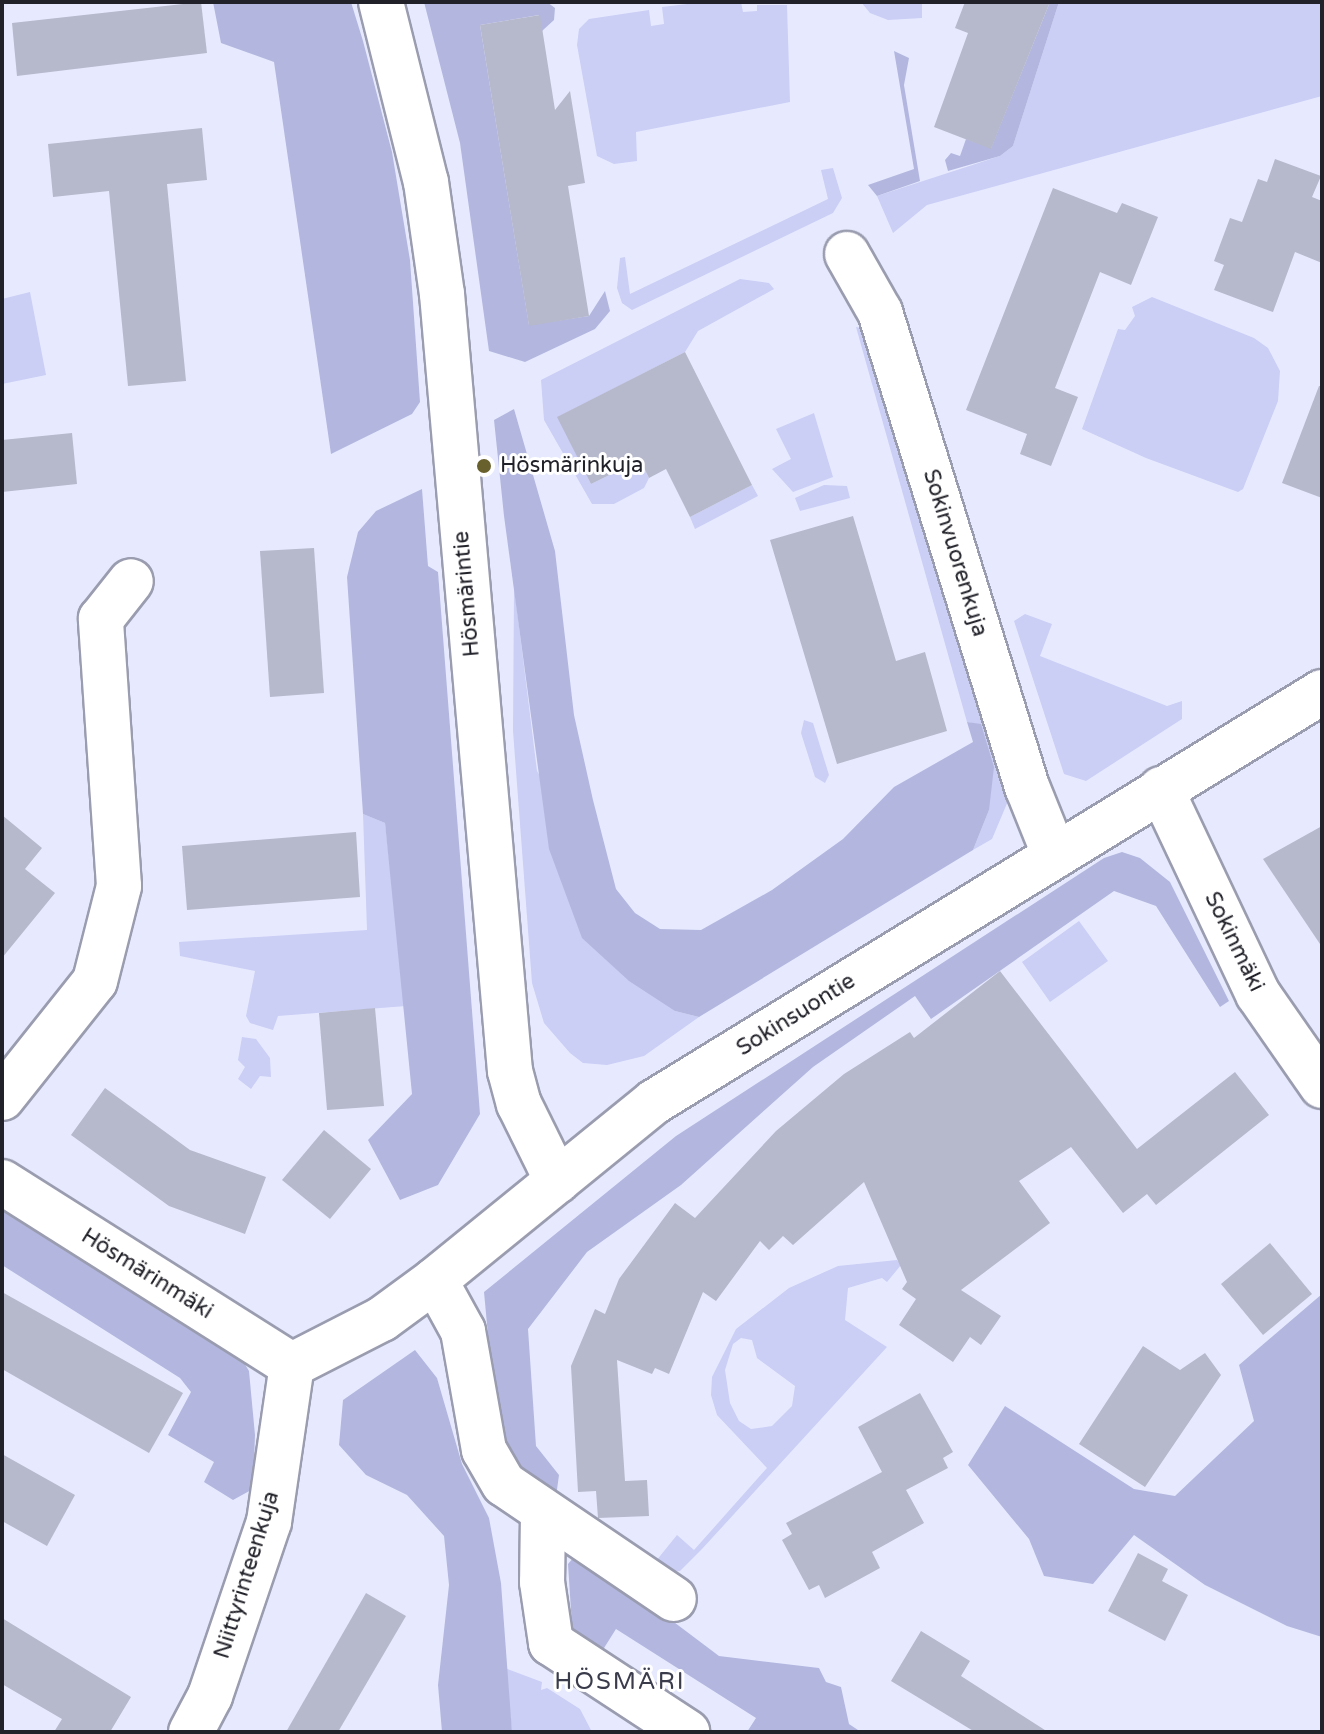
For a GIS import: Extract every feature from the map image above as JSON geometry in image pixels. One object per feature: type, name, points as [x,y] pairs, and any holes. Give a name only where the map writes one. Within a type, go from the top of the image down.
[{"type":"street","name":"Hösmärintie","points":[[381,2],[426,182],[442,294],[510,1071],[519,1104],[557,1181]]},
{"type":"street","name":"Sokinvuorenkuja","points":[[847,254],[880,312],[1028,789],[1055,856]]},
{"type":"street","points":[[2,1098],[89,991],[119,886],[101,619],[131,581]]},
{"type":"street","name":"Sokinsuontie","points":[[292,1365],[382,1319],[435,1280],[654,1102],[1322,692]]},
{"type":"street","name":"Sokinmäki","points":[[1161,789],[1258,994],[1322,1086]]},
{"type":"street","name":"Hösmärinmäki","points":[[2,1182],[292,1365]]},
{"type":"street","points":[[435,1280],[463,1331],[484,1450],[504,1484],[543,1514],[674,1599]]},
{"type":"street","name":"Niittyrinteenkuja","points":[[191,1732],[210,1696],[269,1522],[292,1365]]},
{"type":"street","points":[[543,1514],[542,1582],[551,1643],[687,1732]]},
{"type":"shaded area","points":[[213,2],[351,2],[392,152],[410,260],[420,402],[412,414],[331,454],[274,62],[221,43]]},
{"type":"shaded area","points":[[424,2],[547,2],[555,8],[554,20],[542,31],[539,15],[480,25],[529,325],[589,316],[605,291],[610,311],[595,329],[525,362],[489,351],[460,143]]},
{"type":"shaded area","points":[[741,2],[743,12],[757,11],[757,5],[787,5],[790,102],[636,132],[637,161],[614,164],[597,156],[577,45],[579,29],[589,19],[649,10],[651,26],[664,24],[662,7]]},
{"type":"shaded area","points":[[861,2],[922,2],[922,18],[888,20],[870,13]]},
{"type":"shaded area","points":[[1050,2],[1059,2],[1013,146],[1000,156],[948,171],[945,160],[951,153],[960,156],[966,139],[991,148]]},
{"type":"shaded area","points":[[1059,2],[1322,2],[1322,96],[927,205],[893,233],[877,196],[1000,156],[1013,146]]},
{"type":"shaded area","points":[[894,51],[909,58],[904,85],[920,181],[877,196],[868,185],[914,169]]},
{"type":"shaded area","points":[[833,168],[842,198],[833,213],[632,310],[622,303],[617,288],[620,258],[625,257],[630,294],[828,199],[821,170]]},
{"type":"shaded area","points":[[740,279],[769,283],[774,289],[698,331],[685,352],[558,417],[591,484],[640,460],[649,478],[644,488],[614,504],[592,504],[544,420],[541,380]]},
{"type":"shaded area","points":[[30,292],[46,375],[2,384],[2,299]]},
{"type":"shaded area","points":[[1152,297],[1254,338],[1268,348],[1280,371],[1278,401],[1243,489],[1238,492],[1146,458],[1082,429],[1118,329],[1125,330],[1135,316],[1132,307]]},
{"type":"shaded area","points":[[856,327],[865,329],[1011,794],[992,839],[973,850],[989,810],[981,725],[967,722]]},
{"type":"shaded area","points":[[514,409],[555,551],[574,715],[593,800],[616,889],[635,913],[660,929],[701,930],[772,890],[843,839],[894,787],[973,742],[967,722],[981,724],[994,767],[989,810],[973,850],[699,1017],[675,1011],[629,981],[582,938],[549,849],[504,516],[494,420]]},
{"type":"shaded area","points":[[814,413],[833,477],[793,492],[772,469],[791,459],[776,429]]},
{"type":"shaded area","points":[[752,485],[758,496],[695,529],[690,517]]},
{"type":"shaded area","points":[[824,485],[847,486],[850,498],[800,511],[795,498]]},
{"type":"shaded area","points":[[422,489],[428,566],[438,572],[480,1114],[438,1185],[400,1200],[368,1140],[412,1094],[385,823],[363,814],[347,577],[358,532],[376,511]]},
{"type":"shaded area","points":[[514,586],[537,771],[675,1011],[699,1017],[644,1056],[607,1065],[583,1063],[570,1053],[544,1023],[532,983],[513,731]]},
{"type":"shaded area","points":[[1025,614],[1052,624],[1040,656],[1167,706],[1182,701],[1182,719],[1086,781],[1064,774],[1014,621]]},
{"type":"shaded area","points":[[804,720],[813,723],[829,775],[825,783],[815,777],[801,733]]},
{"type":"shaded area","points":[[363,814],[385,823],[406,1006],[278,1016],[273,1030],[250,1023],[246,1016],[255,971],[180,956],[179,942],[367,930]]},
{"type":"shaded area","points":[[1122,852],[1140,858],[1170,882],[1229,1001],[1220,1007],[1156,906],[1114,891],[931,1019],[915,996],[813,1067],[681,1185],[587,1252],[528,1329],[536,1446],[559,1475],[556,1497],[499,1454],[484,1292],[676,1136],[1104,858]]},
{"type":"shaded area","points":[[1079,921],[1108,961],[1050,1002],[1022,962]]},
{"type":"shaded area","points":[[242,1037],[256,1039],[270,1058],[271,1077],[260,1076],[251,1089],[238,1079],[245,1067],[238,1060]]},
{"type":"shaded area","points":[[2,1202],[230,1339],[249,1371],[255,1435],[253,1489],[233,1500],[204,1482],[214,1462],[168,1435],[191,1392],[180,1378],[2,1265]]},
{"type":"shaded area","points":[[897,1260],[901,1265],[887,1282],[882,1278],[848,1288],[845,1320],[887,1347],[702,1549],[680,1571],[669,1572],[656,1561],[677,1535],[694,1550],[767,1468],[717,1415],[711,1395],[712,1377],[736,1329],[789,1288],[838,1266]],"holes":[[[741,1338],[752,1340],[757,1358],[795,1386],[792,1406],[772,1426],[751,1429],[739,1421],[730,1403],[725,1370],[733,1344]]]},
{"type":"shaded area","points":[[1322,1294],[1322,1637],[1287,1626],[1205,1585],[1134,1535],[1093,1584],[1044,1576],[1029,1539],[968,1465],[1005,1406],[1134,1489],[1175,1496],[1254,1421],[1239,1365]]},
{"type":"shaded area","points":[[415,1350],[437,1378],[462,1464],[489,1518],[501,1583],[512,1732],[442,1732],[438,1685],[449,1585],[444,1536],[407,1495],[366,1475],[339,1445],[343,1400]]},
{"type":"shaded area","points":[[574,1557],[634,1592],[719,1656],[819,1668],[826,1682],[841,1687],[849,1724],[861,1732],[747,1732],[756,1718],[616,1629],[599,1656],[573,1642],[568,1564]]},
{"type":"shaded area","points":[[505,1668],[542,1682],[541,1690],[547,1688],[580,1709],[592,1732],[512,1732]]},
{"type":"building","points":[[201,2],[207,53],[17,76],[12,23]]},
{"type":"building","points":[[965,2],[1050,2],[991,149],[934,127],[968,33],[955,28]]},
{"type":"building","points":[[540,15],[555,110],[570,91],[585,183],[568,186],[589,316],[529,326],[480,25]]},
{"type":"building","points":[[202,128],[207,180],[167,184],[186,381],[128,386],[109,191],[53,197],[48,144]]},
{"type":"building","points":[[1275,159],[1321,176],[1312,197],[1322,201],[1322,263],[1295,252],[1273,312],[1214,290],[1224,265],[1214,261],[1230,218],[1242,222],[1258,179],[1267,182]]},
{"type":"building","points":[[1053,188],[1117,213],[1122,203],[1158,217],[1131,285],[1100,272],[1055,388],[1078,397],[1051,466],[1020,454],[1027,434],[966,410]]},
{"type":"building","points":[[685,352],[752,485],[690,517],[666,469],[649,478],[640,460],[591,484],[557,417]]},
{"type":"building","points":[[1319,386],[1322,386],[1322,498],[1282,483]]},
{"type":"building","points":[[72,433],[77,484],[2,492],[2,440]]},
{"type":"building","points":[[853,516],[896,661],[925,652],[947,731],[837,764],[770,540]]},
{"type":"building","points":[[314,548],[324,693],[270,697],[260,551]]},
{"type":"building","points":[[2,815],[42,848],[25,869],[55,893],[2,958]]},
{"type":"building","points":[[1322,826],[1322,947],[1263,859]]},
{"type":"building","points":[[356,832],[360,897],[187,910],[182,846]]},
{"type":"building","points":[[1000,971],[1137,1149],[1235,1072],[1269,1115],[1156,1205],[1147,1194],[1123,1213],[1071,1147],[1019,1181],[1050,1223],[961,1290],[1001,1316],[981,1345],[970,1337],[953,1362],[899,1325],[916,1299],[902,1289],[907,1282],[864,1182],[793,1245],[783,1236],[769,1250],[760,1241],[716,1301],[703,1292],[669,1374],[655,1368],[652,1374],[617,1360],[625,1481],[647,1480],[649,1516],[598,1518],[596,1491],[578,1492],[571,1366],[595,1309],[605,1314],[619,1279],[675,1203],[695,1218],[776,1131],[844,1074],[910,1032],[914,1038]]},
{"type":"building","points":[[375,1008],[384,1106],[327,1110],[319,1013]]},
{"type":"building","points":[[105,1088],[190,1150],[266,1177],[245,1234],[169,1206],[71,1135]]},
{"type":"building","points":[[324,1130],[371,1169],[330,1219],[282,1180]]},
{"type":"building","points":[[1270,1243],[1312,1294],[1263,1335],[1221,1284]]},
{"type":"building","points":[[2,1292],[183,1393],[149,1453],[2,1369]]},
{"type":"building","points":[[1143,1346],[1180,1370],[1205,1353],[1221,1375],[1145,1487],[1079,1444]]},
{"type":"building","points":[[920,1393],[953,1452],[943,1458],[948,1468],[906,1490],[924,1523],[872,1552],[880,1568],[825,1598],[819,1585],[809,1590],[782,1540],[792,1534],[786,1523],[882,1472],[858,1427]]},
{"type":"building","points":[[2,1454],[75,1495],[47,1546],[2,1521]]},
{"type":"building","points":[[1138,1553],[1168,1569],[1162,1581],[1188,1595],[1165,1641],[1108,1611]]},
{"type":"building","points":[[366,1593],[406,1616],[338,1732],[286,1732]]},
{"type":"building","points":[[2,1618],[131,1697],[110,1732],[54,1732],[62,1719],[2,1684]]},
{"type":"building","points":[[921,1631],[970,1661],[961,1676],[1048,1732],[975,1732],[891,1681]]},
{"type":"place","name":"Hösmärinkuja","points":[[484,466]]},
{"type":"district","name":"HÖSMÄRI","points":[[620,1682]]}]
